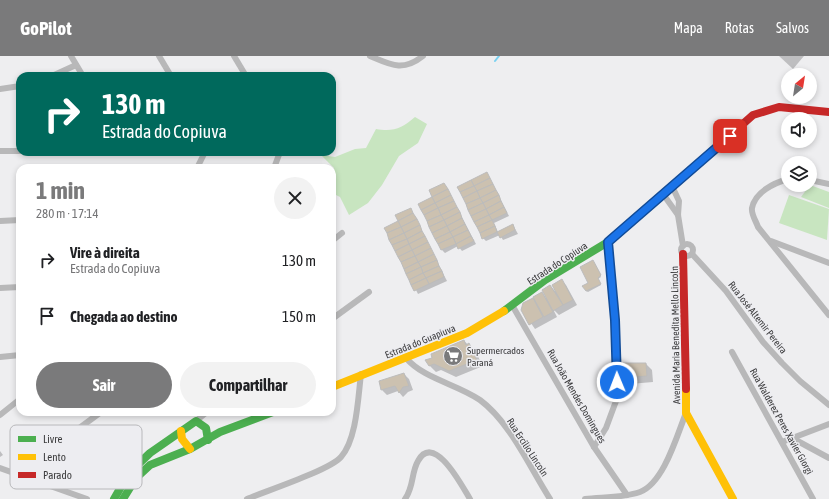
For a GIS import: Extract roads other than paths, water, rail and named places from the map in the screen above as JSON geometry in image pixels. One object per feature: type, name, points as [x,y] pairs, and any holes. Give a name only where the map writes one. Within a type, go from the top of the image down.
[{"type":"street","points":[[71,56],[80,72]]},
{"type":"street","points":[[159,56],[169,72]]},
{"type":"street","points":[[234,56],[244,72]]},
{"type":"street","points":[[370,56],[391,65],[403,67],[411,64],[423,56]]},
{"type":"street","points":[[61,72],[76,65]]},
{"type":"street","points":[[0,89],[16,87]]},
{"type":"street","name":"Estrada do Copiuva","points":[[512,306],[545,280],[608,242],[706,158],[753,115],[779,107],[829,112]]},
{"type":"street","points":[[0,151],[16,151]]},
{"type":"street","points":[[817,181],[829,184]]},
{"type":"street","points":[[781,182],[764,190],[752,209],[758,226],[829,314]]},
{"type":"street","points":[[672,186],[679,201],[678,215],[686,251]]},
{"type":"street","points":[[663,194],[678,215]]},
{"type":"street","points":[[0,221],[16,220]]},
{"type":"street","points":[[336,238],[342,234]]},
{"type":"street","points":[[770,240],[829,263]]},
{"type":"street","points":[[594,447],[606,428],[616,401],[615,320],[608,242]]},
{"type":"street","name":"Rua José Altemir Pereira","points":[[686,251],[726,291],[763,342],[782,363],[800,381],[829,405]]},
{"type":"street","name":"Avenida Maria Benedita Mello Lincoln","points":[[686,251],[686,413],[733,499]]},
{"type":"street","points":[[0,288],[16,287]]},
{"type":"street","points":[[336,316],[369,292]]},
{"type":"street","name":"Estrada do Guapiuva","points":[[336,385],[467,333],[512,306]]},
{"type":"street","name":"Rua João Mendes Domingues","points":[[512,306],[594,447],[627,495]]},
{"type":"street","name":"Rua Walderez Peres Xavier Giorgi","points":[[732,352],[813,499]]},
{"type":"street","points":[[0,357],[16,355]]},
{"type":"street","name":"Rua Ercílio Lincoln","points":[[406,358],[411,364],[423,371],[479,400],[490,410],[507,430],[550,499]]},
{"type":"street","points":[[247,499],[328,467],[342,457],[352,432],[359,398],[361,374]]},
{"type":"street","points":[[0,415],[16,402]]},
{"type":"street","points":[[585,499],[627,495],[641,492],[649,487],[663,468],[686,413]]},
{"type":"street","points":[[83,425],[96,416]]},
{"type":"street","points":[[142,461],[150,453],[202,416]]},
{"type":"street","points":[[142,472],[150,465],[208,440],[220,432],[262,416]]},
{"type":"street","points":[[196,421],[206,428],[220,432]]},
{"type":"street","points":[[782,442],[829,424]]},
{"type":"street","points":[[206,428],[208,440]]},
{"type":"street","points":[[181,431],[182,439],[190,448]]},
{"type":"street","points":[[792,438],[829,458]]},
{"type":"street","points":[[405,499],[411,487],[418,461],[422,456],[429,453],[436,454],[442,459],[470,499]]},
{"type":"street","points":[[0,468],[10,472]]},
{"type":"street","points":[[57,489],[87,499]]},
{"type":"street","points":[[114,499],[120,489]]},
{"type":"street","points":[[123,499],[129,489]]},
{"type":"waterway","points":[[495,61],[499,56]]},
{"type":"place","name":"Supermercados Paraná","points":[[453,356]]}]
